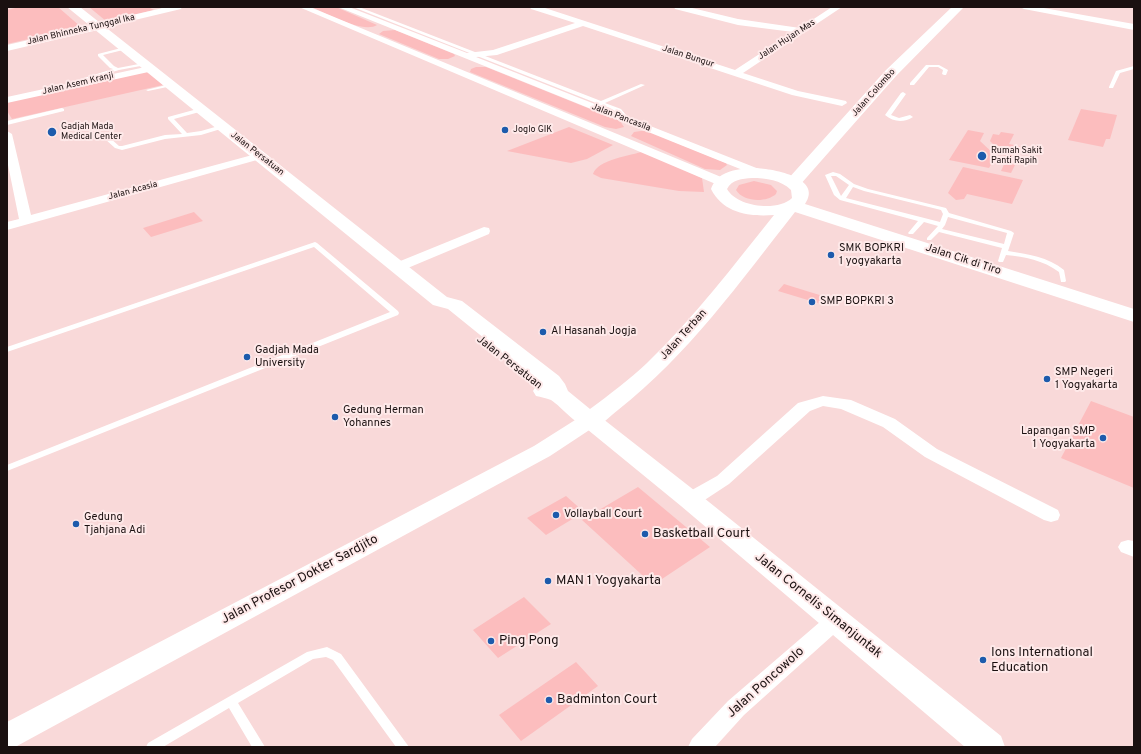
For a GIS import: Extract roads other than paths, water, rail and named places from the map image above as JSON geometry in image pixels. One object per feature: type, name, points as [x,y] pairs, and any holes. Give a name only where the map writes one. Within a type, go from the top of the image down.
[{"type":"main road","name":"Jalan Persatuan","points":[[73,7],[440,301],[444,310],[534,384],[542,390],[558,395],[590,420]]},
{"type":"main road","name":"Jalan Colombo","points":[[794,198],[892,73],[958,7]]},
{"type":"main road","points":[[760,173],[779,177],[794,198],[769,211],[749,209],[732,204],[724,198],[719,189],[722,182],[739,174],[760,173]]},
{"type":"main road","name":"Jalan Cik di Tiro","points":[[794,198],[937,231],[1004,254],[1063,281],[1134,304]]},
{"type":"main road","name":"Jalan Cik di Tiro","points":[[794,198],[1134,316]]},
{"type":"main road","name":"Jalan Terban","points":[[590,420],[628,391],[659,362],[703,313],[765,237],[794,198]]},
{"type":"main road","points":[[749,209],[765,237]]},
{"type":"main road","name":"Jalan Cornelis Simanjuntak","points":[[590,420],[690,500],[834,621],[989,747]]},
{"type":"street","name":"Jalan Bhinneka Tunggal Ika","points":[[7,48],[98,27],[164,8],[178,7]]},
{"type":"street","name":"Jalan Pancasila","points":[[303,7],[617,136],[722,182]]},
{"type":"street","name":"Jalan Pancasila","points":[[342,7],[482,57],[550,87],[596,105],[626,120],[760,173]]},
{"type":"street","name":"Jalan Bungur","points":[[534,7],[796,93],[842,103]]},
{"type":"street","points":[[678,7],[738,22],[802,31]]},
{"type":"street","name":"Jalan Hujan Mas","points":[[736,73],[787,42],[838,7]]},
{"type":"street","points":[[1024,7],[1134,27]]},
{"type":"street","points":[[738,22],[787,42]]},
{"type":"street","points":[[443,65],[482,57],[584,23]]},
{"type":"street","points":[[365,33],[393,25]]},
{"type":"street","points":[[457,70],[482,57]]},
{"type":"street","name":"Jalan Asem Kranji","points":[[7,100],[90,82],[147,66]]},
{"type":"street","points":[[617,136],[641,126]]},
{"type":"street","points":[[7,134],[26,220]]},
{"type":"street","name":"Jalan Acasia","points":[[7,226],[260,156]]},
{"type":"street","points":[[398,267],[484,231]]},
{"type":"street","points":[[690,500],[723,480],[804,407],[823,401],[845,404],[889,423],[931,453],[1052,515]]},
{"type":"street","name":"Jalan Profesor Dokter Sardjito","points":[[7,737],[542,451],[590,420]]},
{"type":"street","name":"Jalan Poncowolo","points":[[700,747],[736,708],[834,621]]},
{"type":"lane","points":[[355,7],[393,25]]},
{"type":"lane","points":[[118,70],[112,67],[100,54],[124,48]]},
{"type":"lane","points":[[90,82],[86,79],[118,70],[147,66]]},
{"type":"lane","points":[[912,84],[928,66],[939,66],[945,69],[946,71],[944,74]]},
{"type":"lane","points":[[1111,87],[1118,72],[1134,67]]},
{"type":"lane","points":[[148,90],[170,85]]},
{"type":"lane","points":[[596,105],[643,85]]},
{"type":"lane","points":[[904,94],[888,115],[892,118],[900,119],[910,117]]},
{"type":"lane","points":[[7,123],[62,110]]},
{"type":"lane","points":[[185,134],[170,118],[201,110]]},
{"type":"lane","points":[[108,139],[122,148],[185,134],[201,133],[222,127]]},
{"type":"lane","points":[[916,227],[842,199],[837,195],[828,175],[838,175],[852,186],[939,206],[944,209],[946,214],[1010,232],[1011,233],[1004,254]]},
{"type":"lane","points":[[842,199],[852,186]]},
{"type":"lane","points":[[937,231],[946,214]]},
{"type":"lane","points":[[7,350],[315,244],[395,314],[7,468]]},
{"type":"lane","points":[[152,747],[311,655],[327,652],[337,657],[404,747]]},
{"type":"lane","points":[[231,701],[259,747]]},
{"type":"place","name":"Joglo GIK","points":[[505,130]]},
{"type":"place","name":"Gadjah Mada Medical Center","points":[[52,132]]},
{"type":"place","name":"Rumah Sakit Panti Rapih","points":[[982,156]]},
{"type":"place","name":"SMK BOPKRI 1 yogyakarta","points":[[831,255]]},
{"type":"place","name":"SMP BOPKRI 3","points":[[812,302]]},
{"type":"place","name":"Al Hasanah Jogja","points":[[543,332]]},
{"type":"place","name":"Gadjah Mada University","points":[[247,357]]},
{"type":"place","name":"SMP Negeri 1 Yogyakarta","points":[[1047,379]]},
{"type":"place","name":"Gedung Herman Yohannes","points":[[335,417]]},
{"type":"place","name":"Lapangan SMP 1 Yogyakarta","points":[[1103,438]]},
{"type":"place","name":"Vollayball Court","points":[[556,515]]},
{"type":"place","name":"Gedung Tjahjana Adi","points":[[76,524]]},
{"type":"place","name":"Basketball Court","points":[[645,534]]},
{"type":"place","name":"MAN 1 Yogyakarta","points":[[548,581]]},
{"type":"place","name":"Ping Pong","points":[[491,641]]},
{"type":"place","name":"Ions International Education","points":[[983,660]]},
{"type":"place","name":"Badminton Court","points":[[549,700]]}]
